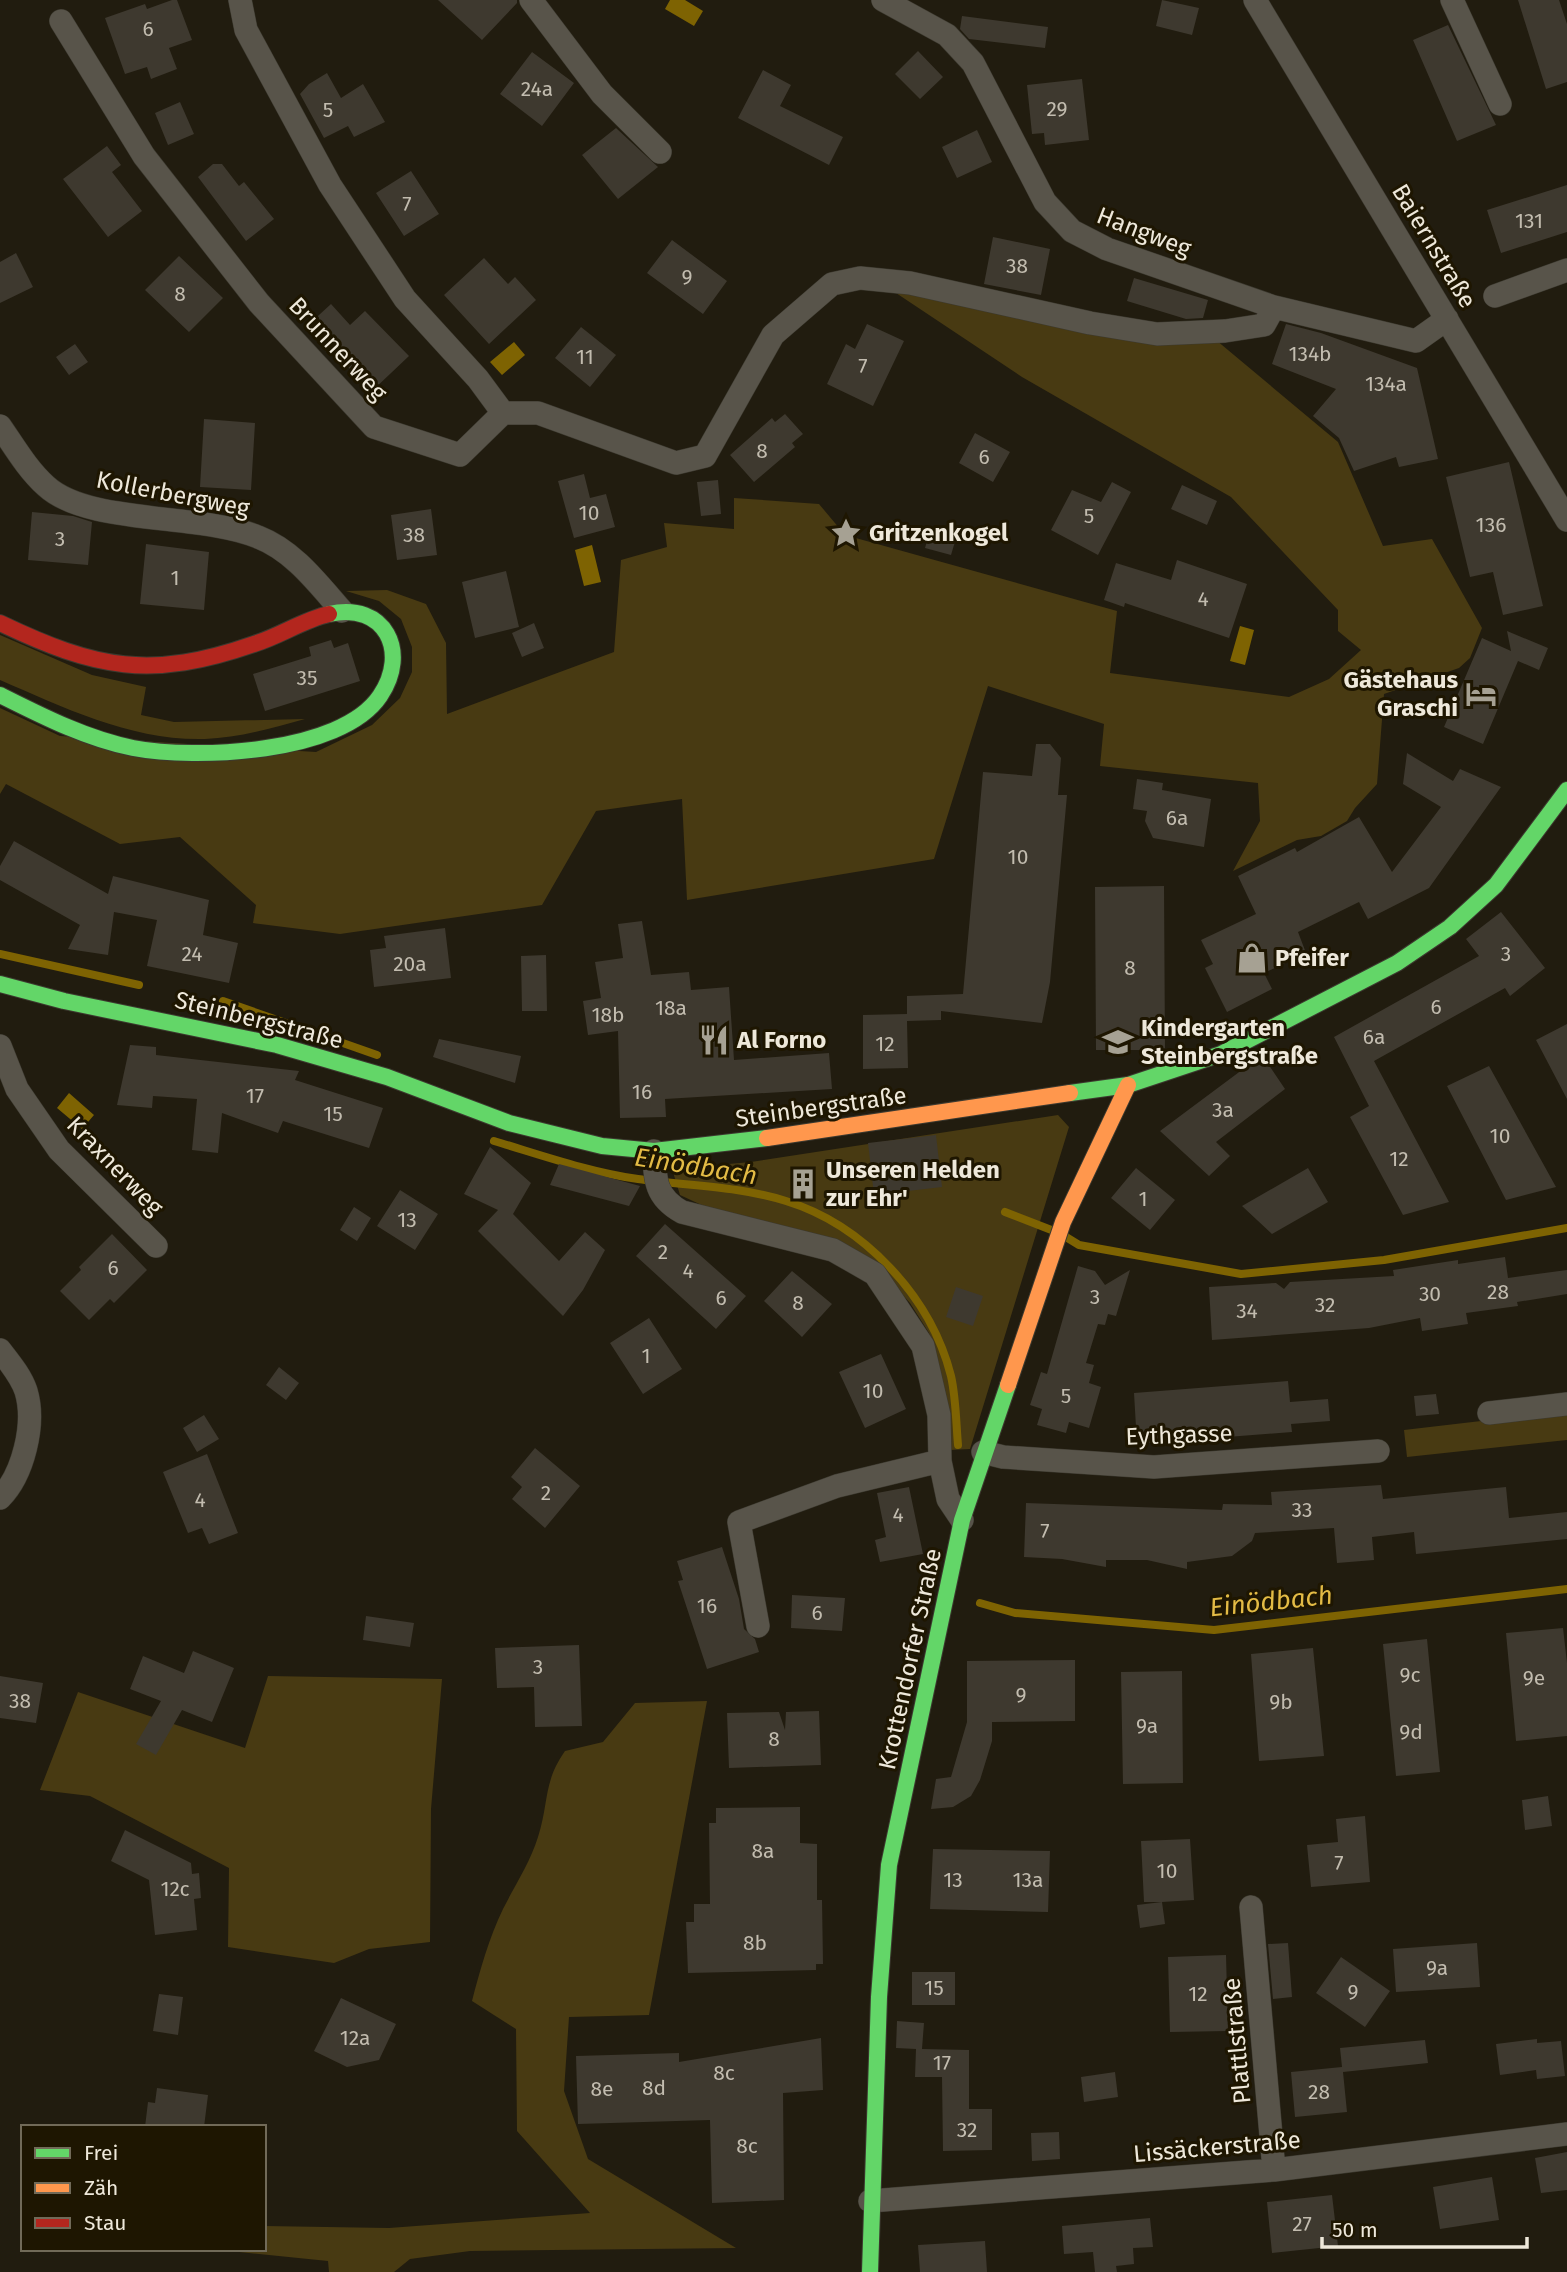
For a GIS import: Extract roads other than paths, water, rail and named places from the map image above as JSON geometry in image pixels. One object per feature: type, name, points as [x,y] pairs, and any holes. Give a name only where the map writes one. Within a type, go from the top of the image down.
[{"type":"main road","points":[[0,623],[58,650],[116,665],[159,667],[207,659],[269,639],[324,614],[356,610],[374,618],[385,632],[392,646],[393,659],[388,682],[382,692],[355,718],[287,745],[215,755],[133,748],[35,713],[0,695]]},
{"type":"main road","name":"Steinbergstraße","points":[[0,984],[64,1002],[187,1024],[277,1045],[387,1077],[509,1123],[655,1159],[704,1147],[1128,1085],[1181,1069],[1239,1046],[1375,975],[1430,942],[1496,885],[1567,790]]},
{"type":"main road","name":"Krottendorfer Straße","points":[[870,2272],[870,2201],[879,1997],[889,1865],[962,1520],[983,1452],[1026,1339],[1063,1222],[1128,1085]]},
{"type":"street","points":[[240,0],[246,30],[330,185],[405,299],[478,379],[503,413],[538,413],[676,463],[705,456],[773,335],[832,284],[860,278],[910,283],[1090,323],[1157,334],[1225,331],[1264,325],[1274,307]]},
{"type":"street","points":[[531,0],[602,94],[660,152]]},
{"type":"street","name":"Hangweg","points":[[883,0],[947,35],[973,63],[1045,201],[1072,230],[1108,249],[1274,307],[1416,341],[1447,319]]},
{"type":"street","name":"Baiernstraße","points":[[1255,0],[1567,520]]},
{"type":"street","points":[[1452,0],[1500,104]]},
{"type":"street","name":"Brunnerweg","points":[[61,21],[144,156],[259,303],[374,427],[460,455],[503,413]]},
{"type":"street","points":[[1495,296],[1567,270]]},
{"type":"street","name":"Kollerbergweg","points":[[0,426],[47,487],[78,503],[229,528],[260,537],[289,556],[342,611]]},
{"type":"street","name":"Kraxnerweg","points":[[0,1046],[17,1089],[59,1150],[156,1246]]},
{"type":"street","points":[[655,1159],[662,1198],[682,1212],[833,1250],[875,1274],[923,1346],[939,1415],[940,1461],[948,1499],[962,1520]]},
{"type":"street","points":[[0,1350],[15,1368],[26,1392],[30,1417],[22,1456],[10,1488],[0,1498]]},
{"type":"street","points":[[1489,1413],[1567,1404]]},
{"type":"street","name":"Eythgasse","points":[[983,1452],[1003,1457],[1154,1468],[1322,1452],[1378,1451]]},
{"type":"street","points":[[758,1626],[739,1522],[837,1486],[940,1461]]},
{"type":"street","name":"Plattlstraße","points":[[1251,1907],[1274,2170]]},
{"type":"street","name":"Lissäckerstraße","points":[[870,2201],[1274,2170],[1567,2134]]},
{"type":"waterway","name":"Einödbach","points":[[0,954],[139,985]]},
{"type":"waterway","name":"Einödbach","points":[[223,1001],[377,1055]]},
{"type":"waterway","name":"Einödbach","points":[[494,1141],[565,1163],[620,1176],[768,1196],[815,1212],[842,1227],[890,1268],[911,1292],[928,1319],[951,1376],[958,1445]]},
{"type":"waterway","name":"Einödbach","points":[[1005,1212],[1054,1231]]},
{"type":"waterway","name":"Einödbach","points":[[1066,1237],[1079,1245],[1241,1274],[1384,1260],[1567,1228]]},
{"type":"waterway","name":"Einödbach","points":[[980,1603],[1015,1613],[1214,1630],[1567,1589]]},
{"type":"place","name":"Gritzenkogel","points":[[846,533]]},
{"type":"place","name":"Gästehaus Graschi","points":[[1481,694]]},
{"type":"place","name":"Pfeifer","points":[[1252,958]]},
{"type":"place","name":"Al Forno","points":[[714,1040]]},
{"type":"place","name":"Kindergarten Steinbergstraße","points":[[1118,1042]]},
{"type":"place","name":"Unseren Helden zur Ehr'","points":[[803,1184]]}]
